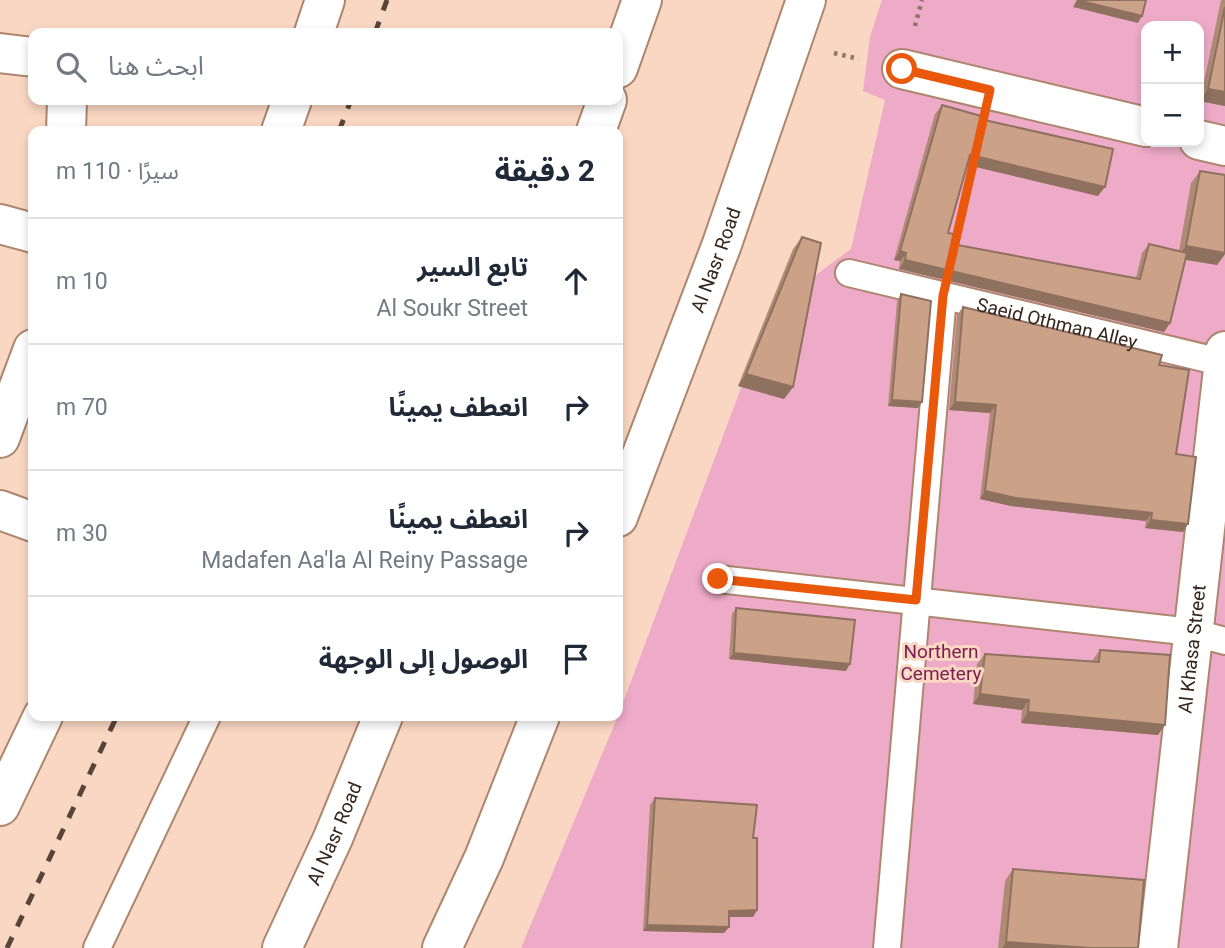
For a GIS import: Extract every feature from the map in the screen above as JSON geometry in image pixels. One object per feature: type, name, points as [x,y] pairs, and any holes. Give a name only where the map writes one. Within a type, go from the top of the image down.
[{"type":"main road","points":[[316,28],[325,0]]},
{"type":"main road","points":[[623,54],[642,0]]},
{"type":"main road","name":"Al Nasr Road","points":[[623,504],[722,244],[806,0]]},
{"type":"main road","points":[[0,53],[28,56]]},
{"type":"main road","points":[[902,69],[1141,126]]},
{"type":"main road","points":[[66,126],[67,105]]},
{"type":"main road","points":[[283,126],[290,105]]},
{"type":"main road","points":[[598,126],[605,105]]},
{"type":"main road","points":[[1204,141],[1225,146]]},
{"type":"main road","points":[[0,224],[28,232]]},
{"type":"main road","name":"Al Khasa Street","points":[[1158,948],[1209,637],[1224,359]]},
{"type":"main road","points":[[0,438],[28,376]]},
{"type":"main road","points":[[0,510],[28,520]]},
{"type":"main road","points":[[0,806],[41,721]]},
{"type":"main road","name":"Al Nasr Road","points":[[282,948],[333,838],[381,721]]},
{"type":"main road","points":[[442,948],[484,858],[538,721]]},
{"type":"lane","name":"Saeid Othman Alley","points":[[849,273],[1224,359]]},
{"type":"lane","points":[[887,948],[943,296]]},
{"type":"lane","points":[[718,579],[916,600],[1209,637]]},
{"type":"lane","points":[[97,948],[205,721]]},
{"type":"path","points":[[792,43],[902,69]]},
{"type":"path","points":[[943,296],[990,90]]},
{"type":"green space","name":"Northern Cemetery","points":[[882,0],[1225,0],[1225,948],[521,948],[616,721],[623,721],[623,703],[771,308],[851,249],[885,100],[863,91],[870,37]]},
{"type":"building","points":[[1077,0],[1146,0],[1142,16]]},
{"type":"building","points":[[1225,7],[1225,92],[1208,89]]},
{"type":"building","points":[[942,105],[981,116],[980,119],[1113,149],[1105,187],[970,155],[948,233],[954,234],[952,244],[1140,279],[1149,244],[1187,253],[1170,323],[905,260],[906,253],[900,251]]},
{"type":"building","points":[[1200,171],[1225,175],[1225,253],[1186,246]]},
{"type":"building","points":[[802,237],[821,243],[793,387],[746,374]]},
{"type":"building","points":[[901,294],[931,301],[922,402],[892,400]]},
{"type":"building","points":[[963,307],[1162,355],[1159,365],[1189,370],[1176,454],[1196,457],[1188,524],[1151,520],[1152,513],[1016,498],[985,491],[996,405],[955,402]]},
{"type":"building","points":[[736,608],[855,620],[850,664],[734,653]]},
{"type":"building","points":[[1100,650],[1170,655],[1165,725],[1028,712],[1029,700],[980,694],[985,654],[1099,662]]},
{"type":"building","points":[[655,798],[757,805],[753,838],[757,838],[757,910],[729,911],[729,927],[647,925]]},
{"type":"building","points":[[1013,869],[1144,880],[1138,948],[1091,948],[1006,942]]},
{"type":"railway","points":[[377,28],[387,0]]},
{"type":"railway","points":[[341,126],[349,105]]},
{"type":"railway","points":[[7,948],[115,721]]},
{"type":"route","points":[[718,579],[916,600],[943,296],[990,90],[902,69]]}]
